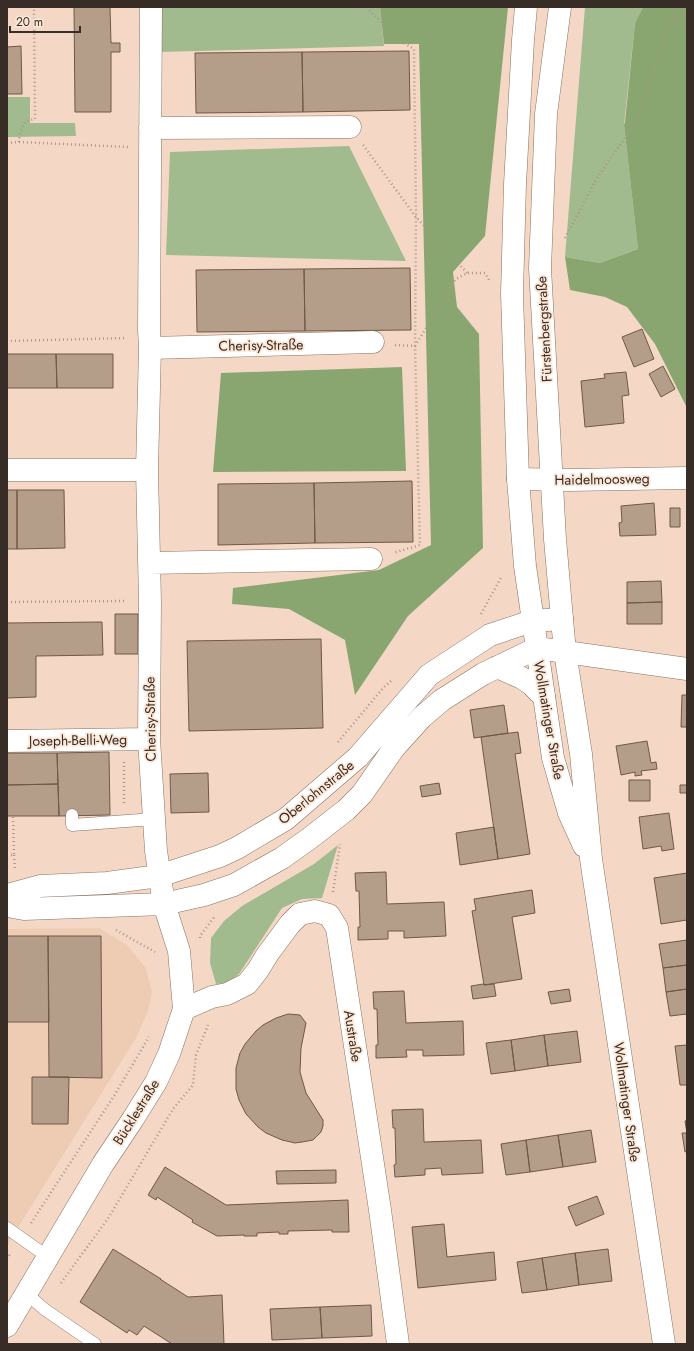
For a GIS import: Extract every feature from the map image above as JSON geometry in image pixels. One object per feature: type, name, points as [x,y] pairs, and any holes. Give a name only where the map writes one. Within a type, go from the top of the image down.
[{"type":"street","name":"Cherisy-Straße","points":[[151,7],[150,343],[147,470],[150,602],[149,739],[159,876]]},
{"type":"street","name":"Fürstenbergstraße","points":[[526,7],[515,184],[512,294],[518,479],[525,566],[536,648]]},
{"type":"street","name":"Fürstenbergstraße","points":[[560,7],[546,114],[540,268],[552,480],[565,652]]},
{"type":"street","points":[[151,138],[350,127]]},
{"type":"street","name":"Cherisy-Straße","points":[[150,343],[373,342]]},
{"type":"street","points":[[7,470],[147,470]]},
{"type":"street","name":"Haidelmoosweg","points":[[518,479],[552,480],[687,478]]},
{"type":"street","points":[[149,562],[371,559]]},
{"type":"street","name":"Oberlohnstraße","points":[[7,895],[40,886],[107,883],[159,876],[220,856],[237,848],[286,819],[358,757],[429,675],[490,635],[532,621],[562,620]]},
{"type":"street","points":[[536,648],[687,669]]},
{"type":"street","name":"Oberlohnstraße","points":[[7,906],[24,909],[164,904],[204,895],[234,885],[282,858],[346,810],[362,794],[394,748],[422,717],[442,700],[483,674],[536,648]]},
{"type":"street","name":"Wollmatinger Straße","points":[[536,648],[553,758],[569,813],[591,859]]},
{"type":"street","name":"Wollmatinger Straße","points":[[565,652],[581,754],[591,859],[664,1344]]},
{"type":"street","points":[[497,667],[522,678],[531,684],[544,697]]},
{"type":"street","name":"Joseph-Belli-Weg","points":[[7,741],[149,739]]},
{"type":"street","name":"Bücklestraße","points":[[7,1326],[104,1164],[156,1082],[169,1054],[184,1009],[179,951],[164,904],[159,876]]},
{"type":"street","points":[[184,1009],[212,997],[227,994],[247,984],[290,924],[300,914],[315,911],[329,915]]},
{"type":"street","name":"Austraße","points":[[329,915],[337,928],[380,1210],[398,1344]]},
{"type":"lane","points":[[72,815],[72,825],[154,820]]},
{"type":"lane","points":[[7,1228],[48,1256]]},
{"type":"lane","points":[[26,1292],[44,1309],[95,1344]]},
{"type":"path","points":[[19,142],[20,132],[26,121],[35,119],[34,7]]},
{"type":"path","points":[[367,7],[399,40],[414,49],[416,217],[415,346],[420,545],[371,559]]},
{"type":"path","points":[[565,238],[597,178],[640,116],[662,42],[681,7]]},
{"type":"path","points":[[673,22],[687,13]]},
{"type":"path","points":[[350,127],[416,217],[468,273]]},
{"type":"path","points":[[7,142],[151,138]]},
{"type":"path","points":[[415,346],[456,279],[468,273],[485,273]]},
{"type":"path","points":[[7,341],[150,343]]},
{"type":"path","points":[[373,342],[415,346]]},
{"type":"path","points":[[7,602],[150,602]]},
{"type":"path","points":[[338,742],[384,687],[396,677]]},
{"type":"path","points":[[124,739],[124,821]]},
{"type":"path","points":[[329,915],[346,810]]},
{"type":"path","points":[[13,816],[15,869]]},
{"type":"path","points":[[7,855],[14,855]]},
{"type":"path","points":[[109,906],[112,927],[157,953]]},
{"type":"path","points":[[200,941],[200,936],[217,913]]},
{"type":"path","points":[[44,1309],[55,1291],[109,1217],[173,1109],[192,1085],[196,1055],[210,1019],[212,997]]},
{"type":"path","points":[[7,1259],[114,1096],[152,1032]]},
{"type":"shaded area","points":[[99,928],[127,945],[146,968],[152,992],[148,1011],[136,1038],[7,1245],[7,929]]},
{"type":"green space","points":[[161,7],[380,7],[384,46],[158,52]]},
{"type":"green space","points":[[380,7],[508,7],[485,236],[453,272],[457,307],[479,334],[483,548],[408,616],[355,695],[345,640],[289,609],[232,604],[233,588],[379,570],[431,545],[419,44],[384,44]]},
{"type":"green space","points":[[585,7],[643,7],[635,23],[624,125],[638,249],[600,263],[565,257]]},
{"type":"green space","points":[[643,7],[687,7],[687,408],[655,344],[627,307],[605,297],[570,290],[565,257],[600,263],[638,249],[624,125],[635,23]]},
{"type":"green space","points":[[7,97],[30,97],[30,123],[75,123],[76,136],[7,137]]},
{"type":"green space","points":[[349,146],[406,261],[166,255],[170,152]]},
{"type":"green space","points":[[402,367],[406,471],[213,472],[221,373]]},
{"type":"green space","points":[[338,845],[322,898],[302,899],[282,908],[239,974],[228,983],[216,984],[210,963],[211,938],[224,921],[242,906],[314,864]]},
{"type":"building","points":[[74,7],[110,7],[111,43],[120,43],[120,52],[111,52],[111,112],[75,112]]},
{"type":"building","points":[[21,46],[22,94],[7,94],[7,47]]},
{"type":"building","points":[[409,51],[410,110],[303,112],[302,52]]},
{"type":"building","points":[[302,52],[303,112],[196,113],[195,53]]},
{"type":"building","points":[[410,268],[411,330],[305,331],[304,269]]},
{"type":"building","points":[[304,269],[305,331],[197,332],[196,270]]},
{"type":"building","points":[[642,329],[654,359],[634,367],[622,337]]},
{"type":"building","points":[[7,354],[56,354],[57,388],[7,388]]},
{"type":"building","points":[[56,354],[113,354],[113,388],[57,388]]},
{"type":"building","points":[[663,366],[675,389],[661,397],[649,374]]},
{"type":"building","points":[[626,372],[629,395],[622,396],[624,423],[585,427],[581,381],[605,378],[604,374]]},
{"type":"building","points":[[412,481],[413,542],[315,543],[314,483]]},
{"type":"building","points":[[314,483],[315,543],[218,545],[218,484]]},
{"type":"building","points":[[7,490],[17,490],[17,549],[7,549]]},
{"type":"building","points":[[17,490],[64,490],[65,548],[17,549]]},
{"type":"building","points":[[654,503],[656,535],[620,536],[619,523],[622,522],[621,506]]},
{"type":"building","points":[[670,508],[680,508],[680,527],[670,527]]},
{"type":"building","points":[[661,581],[662,602],[627,603],[627,582]]},
{"type":"building","points":[[662,602],[662,624],[627,624],[627,603]]},
{"type":"building","points":[[115,614],[138,614],[138,654],[115,654]]},
{"type":"building","points":[[102,622],[103,655],[36,656],[36,697],[7,698],[7,623]]},
{"type":"building","points":[[321,639],[323,728],[189,731],[187,641]]},
{"type":"building","points":[[682,695],[687,695],[687,727],[681,727]]},
{"type":"building","points":[[504,705],[508,733],[474,738],[470,710]]},
{"type":"building","points":[[518,732],[521,753],[515,754],[530,854],[498,859],[481,737]]},
{"type":"building","points":[[647,741],[651,763],[656,762],[657,769],[641,771],[642,775],[635,776],[635,772],[621,775],[616,746]]},
{"type":"building","points":[[109,752],[110,815],[59,816],[57,753]]},
{"type":"building","points":[[7,753],[57,753],[58,784],[7,785]]},
{"type":"building","points":[[208,773],[209,812],[171,813],[170,774]]},
{"type":"building","points":[[629,780],[650,780],[650,801],[629,801]]},
{"type":"building","points":[[439,783],[441,794],[422,797],[420,786]]},
{"type":"building","points":[[58,784],[59,816],[7,816],[7,785]]},
{"type":"building","points":[[680,785],[687,785],[687,793],[680,793]]},
{"type":"building","points":[[669,813],[674,849],[662,851],[661,846],[643,849],[639,817]]},
{"type":"building","points":[[494,827],[498,859],[460,865],[456,833]]},
{"type":"building","points":[[386,872],[387,904],[444,902],[446,936],[404,938],[404,931],[388,931],[388,939],[358,940],[358,927],[360,927],[359,891],[356,891],[355,873]]},
{"type":"building","points":[[687,873],[687,920],[661,924],[654,878]]},
{"type":"building","points":[[532,890],[535,913],[512,917],[522,979],[484,985],[472,911],[476,910],[474,899]]},
{"type":"building","points":[[7,936],[48,936],[49,1022],[7,1022]]},
{"type":"building","points":[[48,936],[101,936],[102,1078],[49,1077]]},
{"type":"building","points":[[687,940],[687,965],[663,968],[659,944]]},
{"type":"building","points":[[687,965],[687,989],[666,992],[663,968]]},
{"type":"building","points":[[494,984],[496,996],[473,999],[471,986]]},
{"type":"building","points":[[569,989],[571,1001],[551,1004],[548,992]]},
{"type":"building","points":[[687,989],[687,1014],[670,1016],[666,992]]},
{"type":"building","points":[[404,991],[406,1023],[463,1021],[464,1055],[423,1056],[423,1050],[406,1050],[407,1057],[376,1058],[376,1045],[378,1045],[377,1009],[374,1009],[373,992]]},
{"type":"building","points":[[288,1014],[300,1015],[306,1023],[301,1048],[300,1072],[306,1093],[323,1120],[321,1132],[313,1140],[295,1143],[282,1140],[266,1133],[258,1127],[246,1114],[239,1100],[236,1089],[236,1068],[240,1053],[245,1044],[263,1025]]},
{"type":"building","points":[[577,1031],[581,1062],[548,1066],[544,1035]]},
{"type":"building","points":[[544,1035],[548,1066],[515,1071],[511,1040]]},
{"type":"building","points":[[511,1040],[515,1071],[491,1074],[486,1043]]},
{"type":"building","points":[[687,1045],[687,1085],[680,1085],[675,1046]]},
{"type":"building","points":[[32,1077],[69,1077],[68,1124],[32,1124]]},
{"type":"building","points":[[423,1109],[424,1142],[481,1140],[483,1173],[442,1175],[441,1168],[425,1169],[425,1175],[395,1177],[395,1128],[393,1128],[392,1110]]},
{"type":"building","points":[[687,1120],[687,1133],[685,1121]]},
{"type":"building","points":[[591,1130],[596,1162],[563,1167],[558,1135]]},
{"type":"building","points":[[682,1133],[687,1133],[687,1151],[685,1152]]},
{"type":"building","points":[[558,1135],[563,1167],[530,1172],[526,1140]]},
{"type":"building","points":[[526,1140],[530,1172],[506,1175],[501,1144]]},
{"type":"building","points":[[165,1167],[226,1205],[348,1200],[349,1232],[332,1232],[332,1230],[288,1231],[288,1234],[279,1234],[279,1232],[257,1233],[257,1236],[217,1236],[192,1222],[193,1220],[157,1197],[156,1200],[148,1195]]},
{"type":"building","points":[[336,1170],[336,1183],[277,1184],[276,1171]]},
{"type":"building","points":[[597,1196],[604,1214],[576,1226],[568,1207]]},
{"type":"building","points":[[444,1224],[447,1257],[494,1252],[496,1280],[418,1288],[412,1227]]},
{"type":"building","points":[[113,1249],[188,1297],[222,1295],[224,1344],[172,1344],[144,1326],[137,1335],[129,1330],[127,1333],[80,1302]]},
{"type":"building","points":[[608,1249],[612,1281],[579,1285],[575,1253]]},
{"type":"building","points":[[575,1253],[579,1285],[547,1290],[542,1258]]},
{"type":"building","points":[[542,1258],[547,1290],[522,1293],[517,1262]]},
{"type":"building","points":[[371,1305],[372,1336],[322,1338],[320,1307]]},
{"type":"building","points":[[320,1307],[322,1338],[272,1340],[270,1309]]}]
